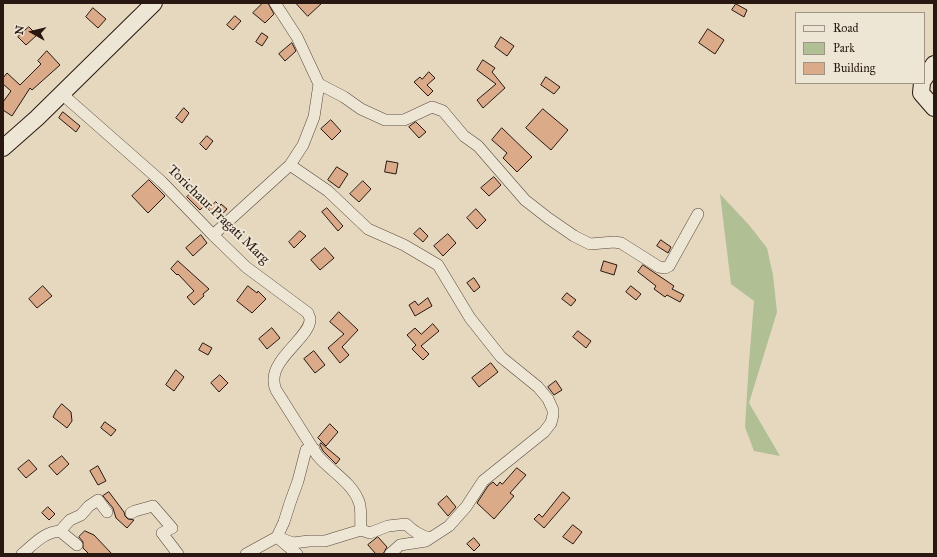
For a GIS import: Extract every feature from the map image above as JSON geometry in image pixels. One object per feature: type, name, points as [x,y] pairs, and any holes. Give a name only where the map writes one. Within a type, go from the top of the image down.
[{"type":"main road","points":[[3,148],[62,94],[154,3]]},
{"type":"main road","points":[[925,78],[934,64]]},
{"type":"main road","points":[[922,84],[920,93],[934,108]]},
{"type":"street","points":[[275,3],[297,37],[320,84],[344,97],[361,109],[385,120],[404,120],[432,107],[443,111],[464,136],[478,146],[526,200],[574,236],[590,244],[605,244],[614,242],[621,244],[659,267],[665,268],[669,266],[698,214]]},
{"type":"street","points":[[213,235],[290,166],[303,145],[314,118],[320,84]]},
{"type":"street","name":"Torichaur Pragati Marg","points":[[62,94],[162,182],[246,267],[308,313],[310,320],[308,327],[278,364],[274,381],[276,390],[314,449]]},
{"type":"street","points":[[290,166],[328,191],[368,229],[404,244],[438,265],[470,318],[501,357],[538,387],[548,399],[553,410],[551,423],[544,432],[483,482],[466,507],[450,526],[426,541],[400,545],[390,554]]},
{"type":"street","points":[[246,554],[277,537],[284,522],[298,481],[306,450],[314,449],[324,464],[337,474],[354,492],[360,503],[360,530]]},
{"type":"street","points":[[60,531],[70,520],[81,515],[89,506],[98,500],[107,512]]},
{"type":"street","points":[[132,513],[153,506],[172,528],[162,534],[178,554]]},
{"type":"street","points":[[277,537],[293,543],[325,541],[360,530],[370,533],[388,526],[406,524],[419,534],[430,538]]},
{"type":"street","points":[[22,554],[45,534],[54,531],[60,531],[77,545]]},
{"type":"street","points":[[277,537],[297,554]]},
{"type":"green space","points":[[720,194],[749,225],[767,248],[773,275],[777,312],[749,403],[780,456],[754,451],[745,427],[754,301],[731,284]]},
{"type":"building","points":[[263,3],[268,3],[274,14],[265,23],[253,13]]},
{"type":"building","points":[[296,3],[322,3],[308,16]]},
{"type":"building","points":[[736,4],[747,10],[744,17],[732,10]]},
{"type":"building","points":[[93,8],[106,19],[98,28],[86,17]]},
{"type":"building","points":[[235,16],[241,21],[233,30],[227,25]]},
{"type":"building","points":[[29,27],[37,35],[26,45],[18,37]]},
{"type":"building","points":[[708,29],[724,40],[715,54],[699,43]]},
{"type":"building","points":[[262,33],[268,37],[262,46],[256,42]]},
{"type":"building","points":[[501,37],[514,46],[507,56],[495,47]]},
{"type":"building","points":[[292,43],[296,51],[285,61],[279,54]]},
{"type":"building","points":[[47,51],[60,65],[32,90],[30,88],[12,116],[3,110],[3,102],[11,91],[3,84],[3,78],[7,73],[20,85],[41,64],[38,61]]},
{"type":"building","points":[[483,60],[495,68],[492,72],[505,88],[483,108],[477,100],[496,84],[477,70]]},
{"type":"building","points":[[429,72],[435,78],[427,85],[433,91],[428,96],[414,82],[420,77],[422,79]]},
{"type":"building","points":[[546,77],[560,87],[554,94],[541,85]]},
{"type":"building","points":[[184,108],[189,113],[182,123],[176,118]]},
{"type":"building","points":[[543,109],[568,130],[551,150],[526,128]]},
{"type":"building","points":[[63,112],[80,126],[76,132],[59,118]]},
{"type":"building","points":[[331,120],[341,131],[332,140],[321,129]]},
{"type":"building","points":[[416,122],[426,132],[419,138],[409,127]]},
{"type":"building","points":[[502,128],[532,157],[517,172],[503,158],[507,153],[492,140]]},
{"type":"building","points":[[207,136],[213,141],[206,150],[200,144]]},
{"type":"building","points":[[387,161],[398,163],[396,174],[385,172]]},
{"type":"building","points":[[337,167],[348,174],[339,188],[328,180]]},
{"type":"building","points":[[494,177],[501,185],[489,196],[481,188]]},
{"type":"building","points":[[149,180],[165,196],[148,213],[132,196]]},
{"type":"building","points":[[363,181],[371,189],[359,202],[350,194]]},
{"type":"building","points":[[192,192],[205,205],[200,210],[187,197]]},
{"type":"building","points":[[216,202],[220,206],[221,204],[227,209],[218,219],[208,209]]},
{"type":"building","points":[[327,208],[343,226],[338,231],[322,212]]},
{"type":"building","points":[[476,209],[486,220],[477,229],[467,218]]},
{"type":"building","points":[[420,228],[428,236],[423,242],[414,234]]},
{"type":"building","points":[[300,231],[306,236],[294,248],[289,242]]},
{"type":"building","points":[[448,234],[456,243],[443,256],[434,246]]},
{"type":"building","points":[[201,235],[207,243],[193,256],[186,248]]},
{"type":"building","points":[[661,240],[671,247],[668,253],[657,246]]},
{"type":"building","points":[[325,248],[334,258],[320,270],[311,260]]},
{"type":"building","points":[[178,261],[209,289],[194,305],[187,297],[194,291],[178,274],[177,275],[171,269]]},
{"type":"building","points":[[604,261],[617,265],[614,275],[601,271]]},
{"type":"building","points":[[643,265],[674,286],[672,289],[684,295],[680,302],[667,295],[665,297],[654,289],[656,286],[638,272]]},
{"type":"building","points":[[474,278],[480,287],[474,292],[467,283]]},
{"type":"building","points":[[43,286],[52,296],[37,308],[29,299]]},
{"type":"building","points":[[248,286],[257,293],[258,291],[266,299],[252,313],[237,301]]},
{"type":"building","points":[[631,286],[641,294],[636,300],[626,292]]},
{"type":"building","points":[[567,293],[576,300],[571,306],[562,299]]},
{"type":"building","points":[[428,298],[432,306],[415,316],[409,305],[415,301],[418,305]]},
{"type":"building","points":[[339,312],[358,330],[342,347],[349,355],[340,363],[328,348],[344,334],[330,322]]},
{"type":"building","points":[[433,324],[439,331],[421,346],[429,354],[423,360],[412,349],[416,345],[407,335],[415,328],[421,334]]},
{"type":"building","points":[[272,328],[280,338],[267,349],[259,339]]},
{"type":"building","points":[[578,331],[591,341],[586,348],[573,337]]},
{"type":"building","points":[[203,343],[212,348],[208,355],[199,350]]},
{"type":"building","points":[[314,351],[325,365],[315,373],[304,359]]},
{"type":"building","points":[[491,363],[498,372],[479,387],[472,378]]},
{"type":"building","points":[[176,370],[184,377],[174,391],[166,385]]},
{"type":"building","points":[[220,375],[228,383],[219,392],[211,383]]},
{"type":"building","points":[[556,381],[562,390],[554,395],[548,387]]},
{"type":"building","points":[[62,404],[71,412],[72,421],[67,428],[53,417]]},
{"type":"building","points":[[105,422],[116,430],[111,436],[101,428]]},
{"type":"building","points":[[330,424],[338,432],[326,446],[318,438]]},
{"type":"building","points":[[321,443],[340,459],[336,464],[323,451],[320,445]]},
{"type":"building","points":[[62,456],[69,464],[57,475],[49,466]]},
{"type":"building","points":[[29,460],[37,469],[26,478],[18,469]]},
{"type":"building","points":[[98,466],[106,481],[98,485],[90,471]]},
{"type":"building","points":[[517,468],[526,475],[510,493],[514,496],[494,519],[477,503],[488,486],[493,482],[497,486],[500,482],[502,484]]},
{"type":"building","points":[[109,492],[124,512],[125,516],[128,519],[134,520],[127,528],[116,518],[113,508],[103,496]]},
{"type":"building","points":[[563,492],[570,498],[544,528],[534,519],[539,514],[542,517]]},
{"type":"building","points":[[447,496],[456,507],[448,516],[438,504]]},
{"type":"building","points":[[48,507],[55,514],[49,520],[42,513]]},
{"type":"building","points":[[573,525],[582,532],[573,544],[563,537]]},
{"type":"building","points":[[85,531],[94,535],[112,554],[89,554],[83,548],[83,542],[79,537]]},
{"type":"building","points":[[378,537],[387,547],[383,554],[376,554],[368,545]]},
{"type":"building","points":[[474,538],[480,545],[474,551],[467,544]]}]
